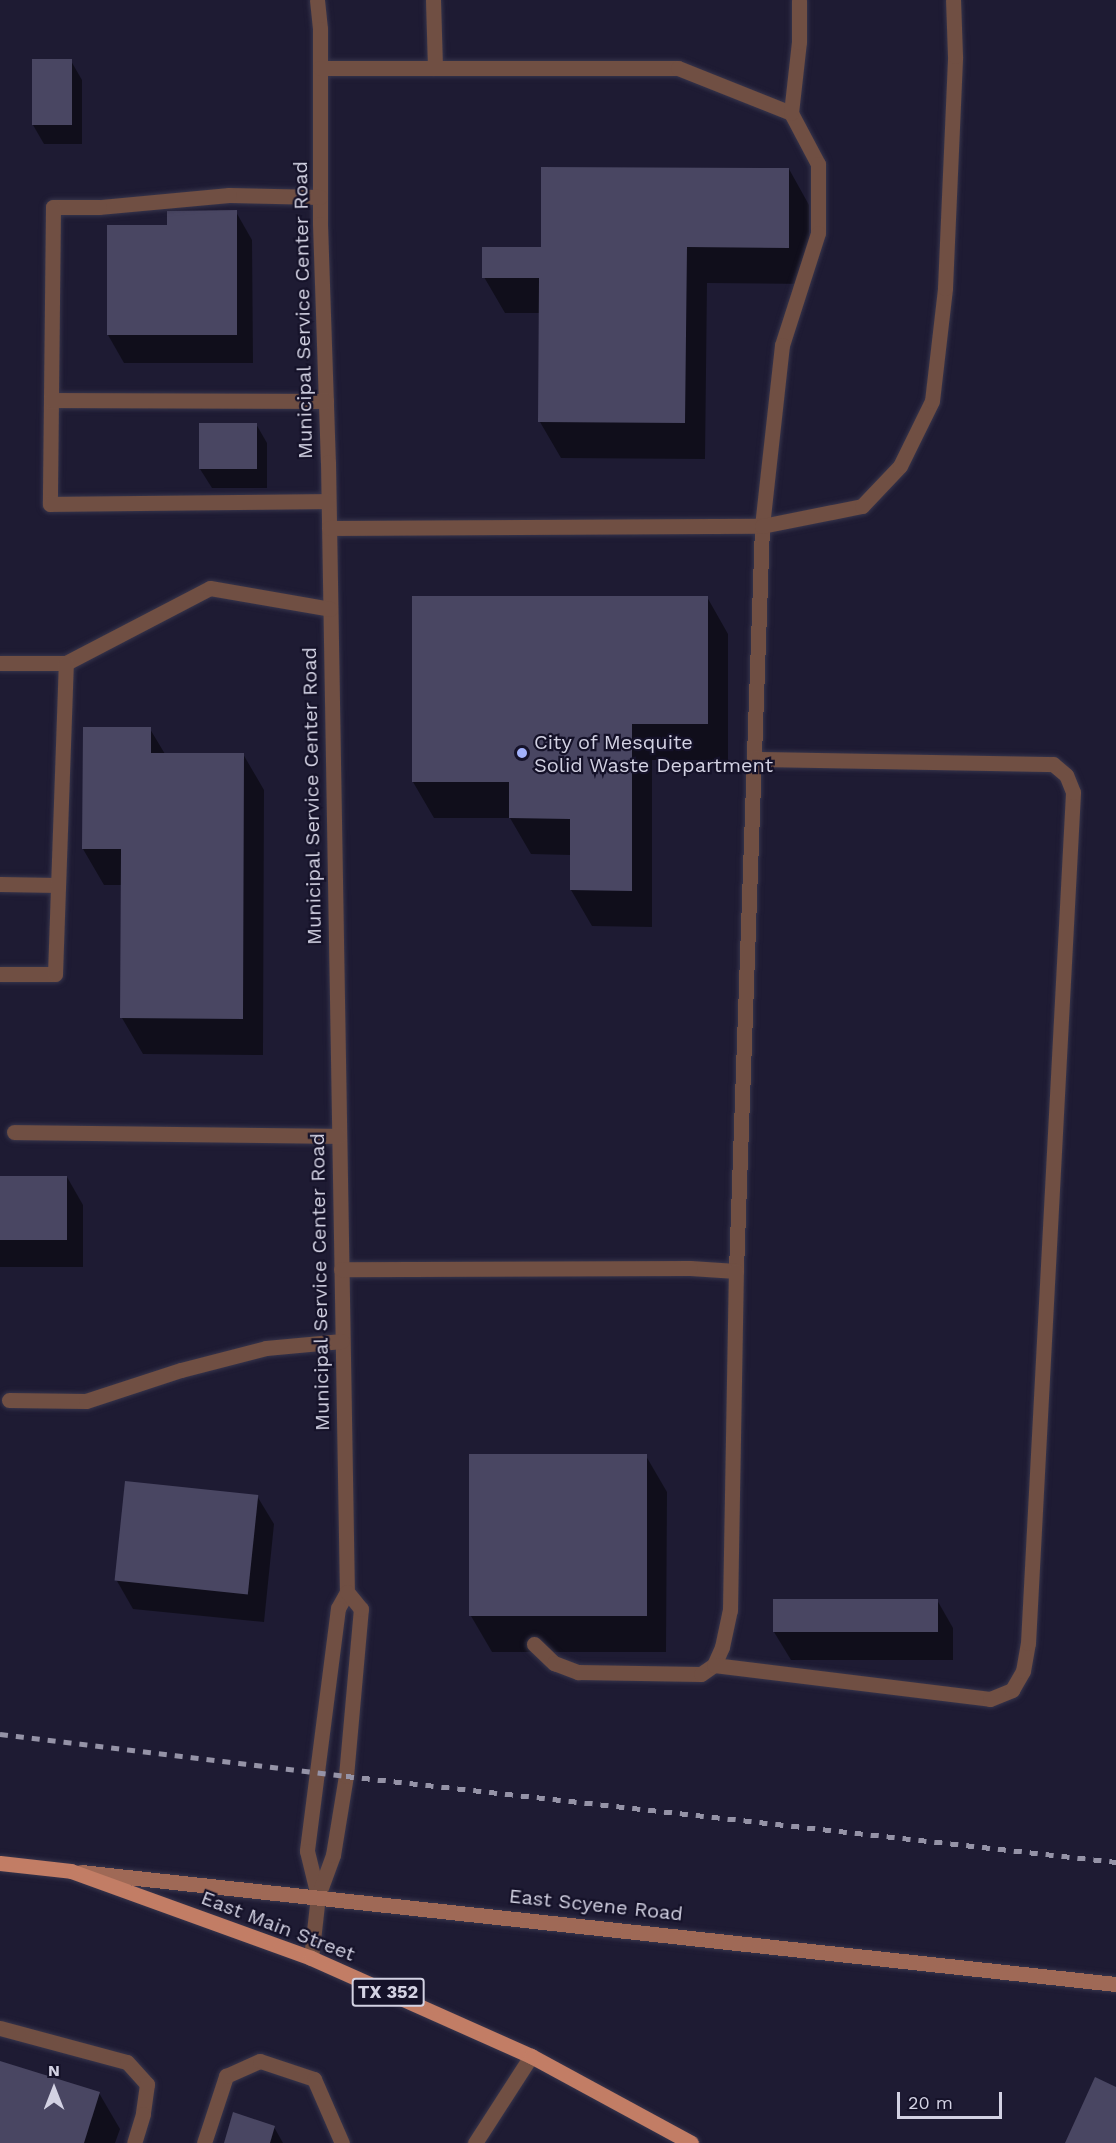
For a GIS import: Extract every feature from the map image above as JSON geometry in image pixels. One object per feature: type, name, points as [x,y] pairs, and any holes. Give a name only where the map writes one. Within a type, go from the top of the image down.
[{"type":"main road","name":"East Main Street","points":[[0,1863],[71,1871],[311,1958],[531,2056],[692,2143]]},
{"type":"street","name":"East Scyene Road","points":[[71,1871],[1116,1984]]},
{"type":"lane","name":"Municipal Service Center Road","points":[[317,0],[347,1592],[338,1608],[307,1851],[318,1896]]},
{"type":"lane","points":[[433,0],[435,68]]},
{"type":"lane","points":[[534,1644],[554,1663],[578,1672],[701,1674],[714,1665],[722,1647],[730,1610],[736,1271],[762,526],[782,345],[818,233],[818,164],[791,113],[799,42],[799,0]]},
{"type":"lane","points":[[328,528],[762,526],[862,506],[900,466],[932,401],[945,288],[955,56],[953,0]]},
{"type":"lane","points":[[320,68],[678,68],[791,113]]},
{"type":"lane","points":[[320,197],[229,195],[99,207],[53,207],[50,504],[328,501]]},
{"type":"lane","points":[[51,400],[326,401]]},
{"type":"lane","points":[[0,663],[66,663],[210,588],[330,609]]},
{"type":"lane","points":[[0,974],[55,974],[66,663]]},
{"type":"lane","points":[[714,1665],[990,1699],[1012,1690],[1023,1671],[1028,1631],[1073,792],[1066,775],[1053,764],[754,759]]},
{"type":"lane","points":[[0,884],[58,885]]},
{"type":"lane","points":[[14,1132],[339,1136]]},
{"type":"lane","points":[[341,1269],[690,1268],[736,1271]]},
{"type":"lane","points":[[9,1400],[86,1401],[181,1370],[266,1348],[342,1341]]},
{"type":"lane","name":"Municipal Service Center Road","points":[[311,1958],[318,1896],[333,1856],[346,1776],[361,1609],[347,1592]]},
{"type":"lane","points":[[0,2028],[127,2062],[147,2084],[144,2114],[134,2143]]},
{"type":"lane","points":[[475,2143],[531,2056]]},
{"type":"lane","points":[[204,2143],[226,2076],[260,2061],[314,2079],[342,2143]]},
{"type":"building","points":[[32,59],[72,59],[72,125],[32,125]]},
{"type":"building","points":[[541,167],[789,168],[789,248],[687,247],[685,423],[538,422],[539,278],[482,278],[482,247],[541,247]]},
{"type":"building","points":[[237,210],[237,335],[107,335],[107,225],[167,225],[167,211]]},
{"type":"building","points":[[199,423],[257,423],[257,469],[199,469]]},
{"type":"building","name":"City of Mesquite Solid Waste Department","points":[[412,596],[708,596],[708,724],[632,724],[632,891],[570,890],[570,819],[509,818],[509,782],[412,782]]},
{"type":"building","points":[[83,727],[151,727],[151,753],[244,753],[243,1019],[120,1018],[121,849],[82,849]]},
{"type":"building","points":[[0,1176],[67,1176],[67,1240],[0,1240]]},
{"type":"building","points":[[469,1454],[647,1454],[647,1616],[469,1616]]},
{"type":"building","points":[[125,1481],[258,1495],[248,1594],[115,1580]]},
{"type":"building","points":[[773,1599],[938,1599],[938,1632],[773,1632]]},
{"type":"building","points":[[0,2061],[100,2092],[84,2143],[0,2143]]},
{"type":"building","points":[[1095,2077],[1116,2087],[1116,2143],[1065,2143]]},
{"type":"building","points":[[233,2112],[275,2126],[270,2143],[224,2143]]},
{"type":"railway","points":[[0,1734],[346,1776],[1116,1862]]},
{"type":"place","name":"City of Mesquite Solid Waste Department","points":[[522,753]]}]
